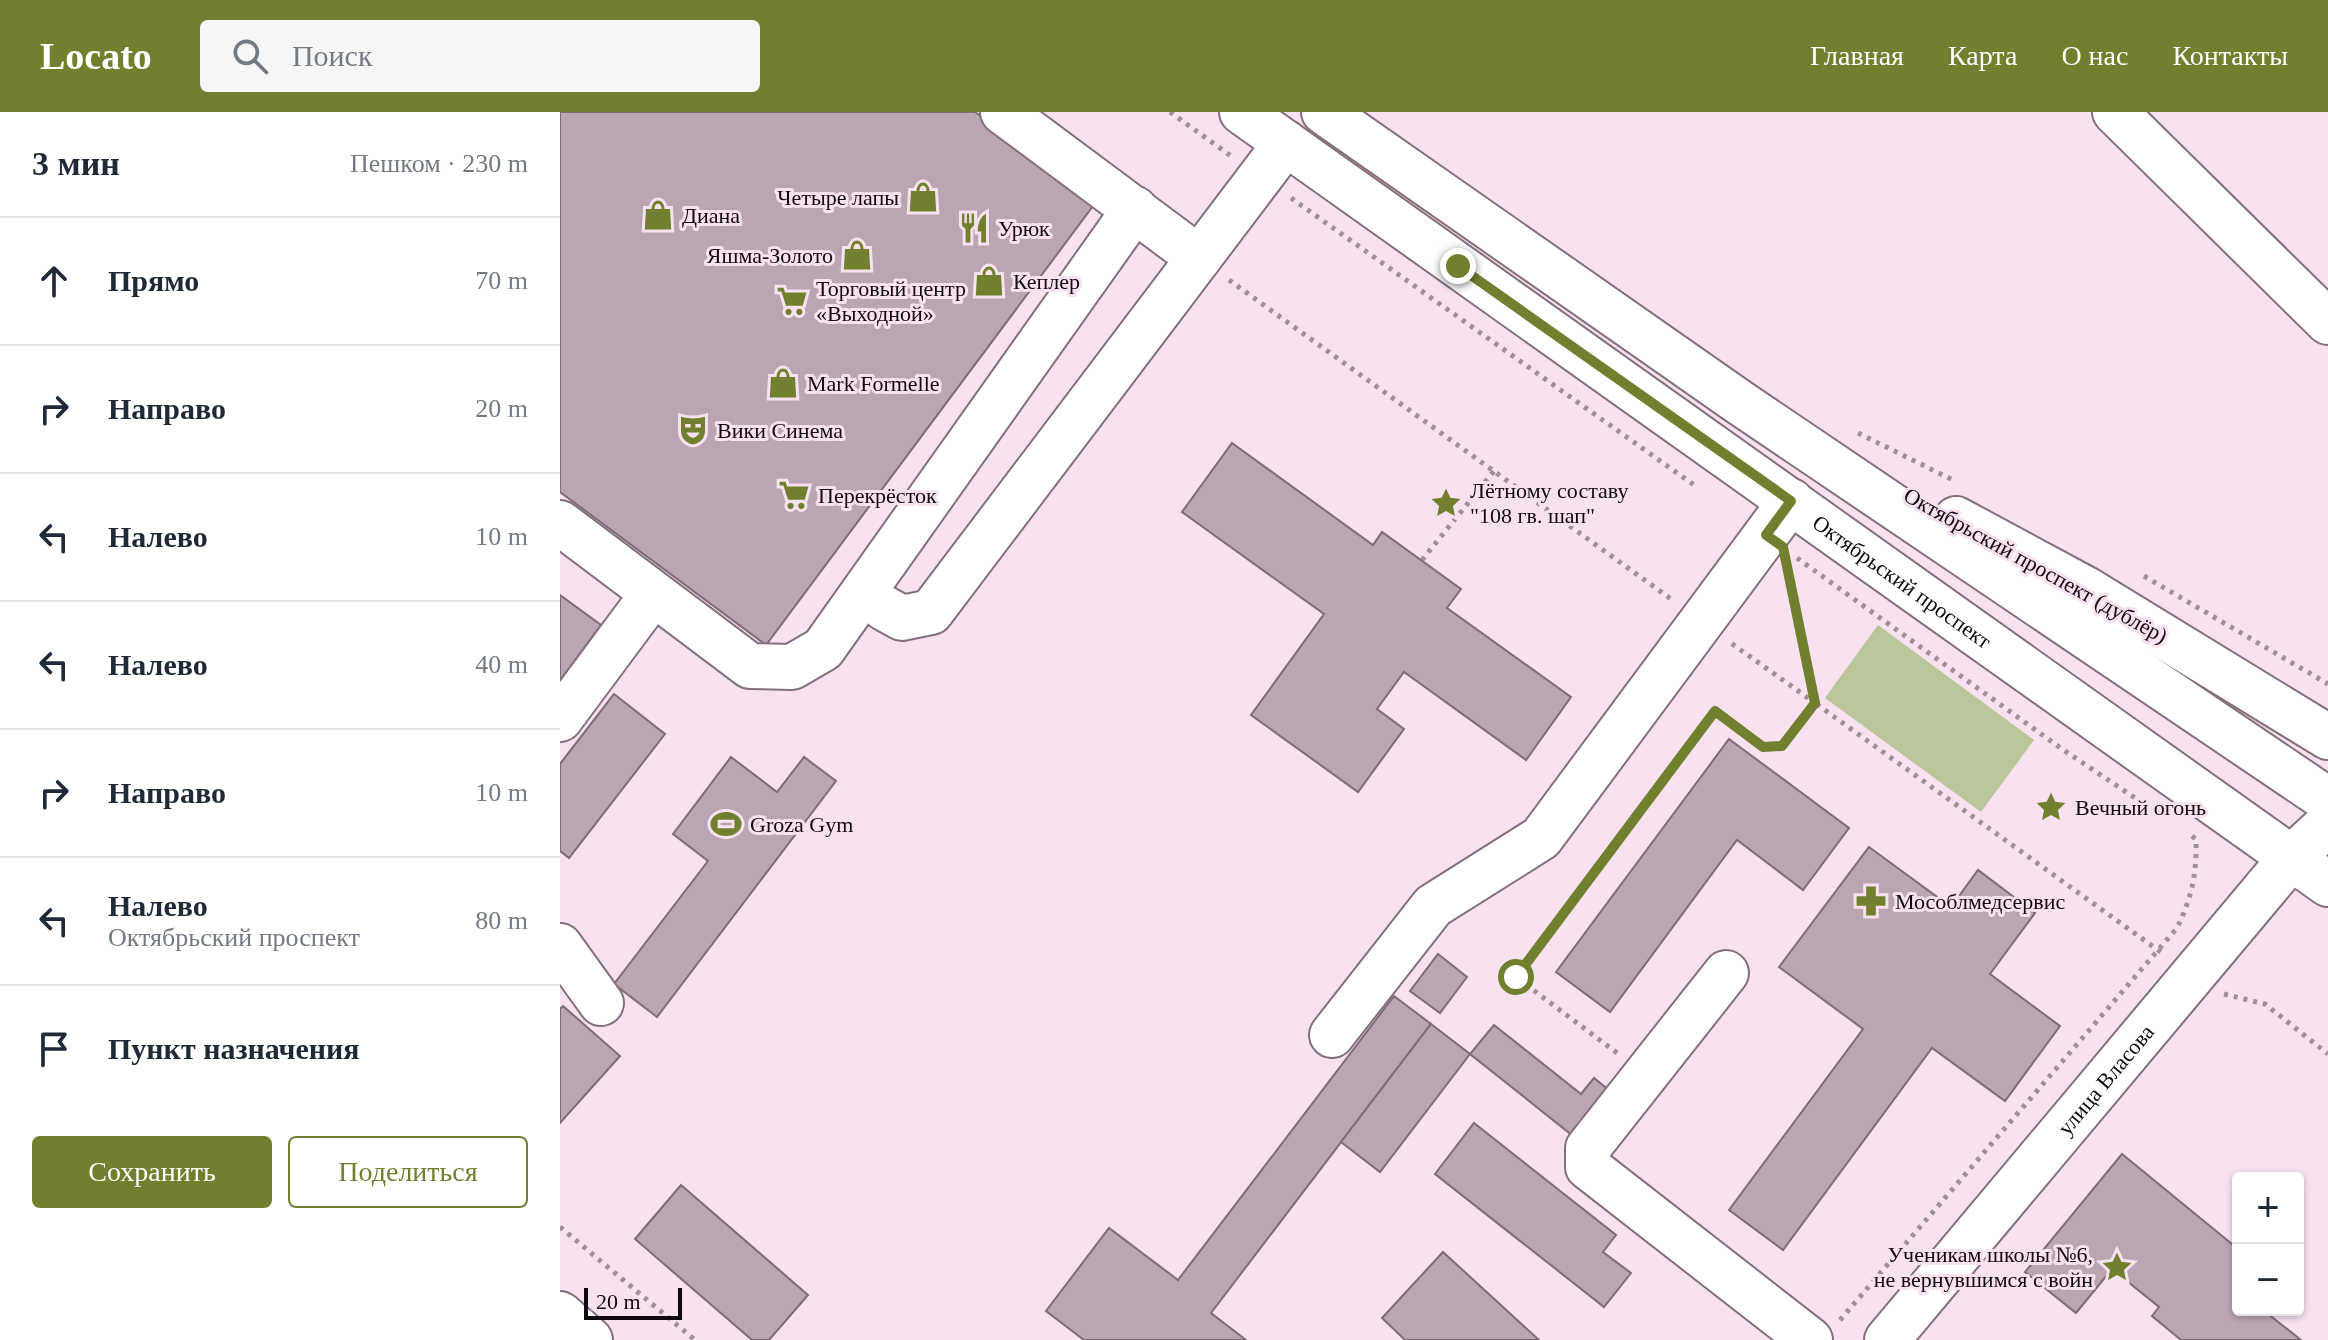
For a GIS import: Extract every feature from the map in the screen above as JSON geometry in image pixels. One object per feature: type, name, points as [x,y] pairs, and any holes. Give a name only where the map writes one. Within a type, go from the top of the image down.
[{"type":"main road","points":[[1003,112],[1199,258]]},
{"type":"main road","name":"Октябрьский проспект","points":[[1242,112],[1273,160],[1780,528],[2328,884]]},
{"type":"main road","points":[[1324,112],[1739,402],[2328,800]]},
{"type":"main road","points":[[2115,112],[2328,322]]},
{"type":"main road","points":[[884,608],[902,618],[931,612],[1273,160]]},
{"type":"main road","points":[[560,523],[750,666],[792,667],[823,649],[1135,209]]},
{"type":"main road","name":"Октябрьский проспект (дублёр)","points":[[1739,402],[2086,589],[2328,737]]},
{"type":"main road","points":[[1332,1035],[1433,906],[1541,838],[1702,621],[1780,528]]},
{"type":"main road","points":[[560,719],[653,594]]},
{"type":"main road","name":"улица Власова","points":[[1887,1340],[2291,858],[2328,824]]},
{"type":"main road","points":[[560,946],[601,1003]]},
{"type":"main road","points":[[1726,973],[1588,1148],[1588,1167],[1822,1334]]},
{"type":"main road","points":[[560,1314],[590,1340]]},
{"type":"path","points":[[1170,112],[1273,160],[1701,489]]},
{"type":"path","points":[[1199,258],[2158,950]]},
{"type":"path","points":[[1852,430],[1964,485]]},
{"type":"path","points":[[1422,560],[1494,471]]},
{"type":"path","points":[[1647,1075],[1516,977],[1715,711],[1763,747],[1782,746],[1815,703],[1780,528]]},
{"type":"path","points":[[1780,528],[2049,741],[2159,814]]},
{"type":"path","points":[[2132,569],[2328,684]]},
{"type":"path","points":[[1822,1334],[2177,928],[2191,898],[2197,867],[2196,839],[2183,831]]},
{"type":"path","points":[[2221,994],[2265,1004],[2328,1054]]},
{"type":"path","points":[[560,1227],[695,1340]]},
{"type":"green space","points":[[1878,625],[2034,740],[1981,812],[1825,698]]},
{"type":"building","name":"Торговый центр «Выходной»","points":[[560,112],[975,112],[1096,202],[766,645],[560,492]]},
{"type":"building","points":[[1232,443],[1373,545],[1382,532],[1461,589],[1447,608],[1571,697],[1526,760],[1404,672],[1377,709],[1404,729],[1358,792],[1251,715],[1324,614],[1182,512]]},
{"type":"building","points":[[560,595],[601,625],[560,681]]},
{"type":"building","points":[[614,694],[665,734],[569,858],[560,851],[560,764]]},
{"type":"building","points":[[1729,739],[1849,828],[1803,890],[1737,840],[1610,1012],[1556,972]]},
{"type":"building","points":[[731,757],[777,792],[804,757],[836,781],[657,1017],[614,984],[708,861],[673,834]]},
{"type":"building","points":[[1869,847],[1951,907],[1978,870],[2035,913],[1990,974],[2060,1026],[2005,1101],[1932,1048],[1783,1250],[1729,1210],[1863,1029],[1779,967]]},
{"type":"building","points":[[1438,954],[1467,977],[1440,1013],[1410,991]]},
{"type":"building","points":[[1394,996],[1431,1024],[1211,1313],[1246,1340],[1084,1340],[1046,1311],[1109,1228],[1178,1280]]},
{"type":"building","points":[[563,1006],[620,1056],[560,1123],[560,1009]]},
{"type":"building","points":[[1431,1024],[1470,1054],[1380,1172],[1341,1142]]},
{"type":"building","points":[[1494,1025],[1581,1094],[1594,1078],[1610,1091],[1573,1136],[1470,1054]]},
{"type":"building","points":[[1474,1123],[1616,1235],[1603,1252],[1631,1273],[1604,1307],[1435,1174]]},
{"type":"building","points":[[2122,1154],[2232,1244],[2232,1316],[2271,1316],[2301,1340],[2181,1340],[2152,1316],[2159,1307],[2112,1269],[2076,1313],[2025,1272]]},
{"type":"building","points":[[681,1185],[808,1295],[769,1340],[752,1340],[635,1239]]},
{"type":"building","points":[[1443,1252],[1539,1340],[1405,1340],[1382,1318]]},
{"type":"place","name":"Четыре лапы","points":[[923,197]]},
{"type":"place","name":"Диана","points":[[658,215]]},
{"type":"place","name":"Урюк","points":[[974,228]]},
{"type":"place","name":"Яшма-Золото","points":[[857,255]]},
{"type":"place","name":"Кеплер","points":[[989,281]]},
{"type":"place","name":"Торговый центр «Выходной»","points":[[792,301]]},
{"type":"place","name":"Mark Formelle","points":[[783,383]]},
{"type":"place","name":"Вики Синема","points":[[693,430]]},
{"type":"place","name":"Перекрёсток","points":[[794,495]]},
{"type":"place","name":"Лётному составу \"108 гв. шап\"","points":[[1446,503]]},
{"type":"place","name":"Вечный огонь","points":[[2051,807]]},
{"type":"place","name":"Groza Gym","points":[[726,824]]},
{"type":"place","name":"Мособлмедсервис","points":[[1871,901]]},
{"type":"place","name":"Ученикам школы №6, не вернувшимся с войн","points":[[2117,1267]]},
{"type":"route","points":[[1458,266],[1791,501],[1766,535],[1783,547],[1815,703],[1782,746],[1763,747],[1715,711],[1516,977]]}]
